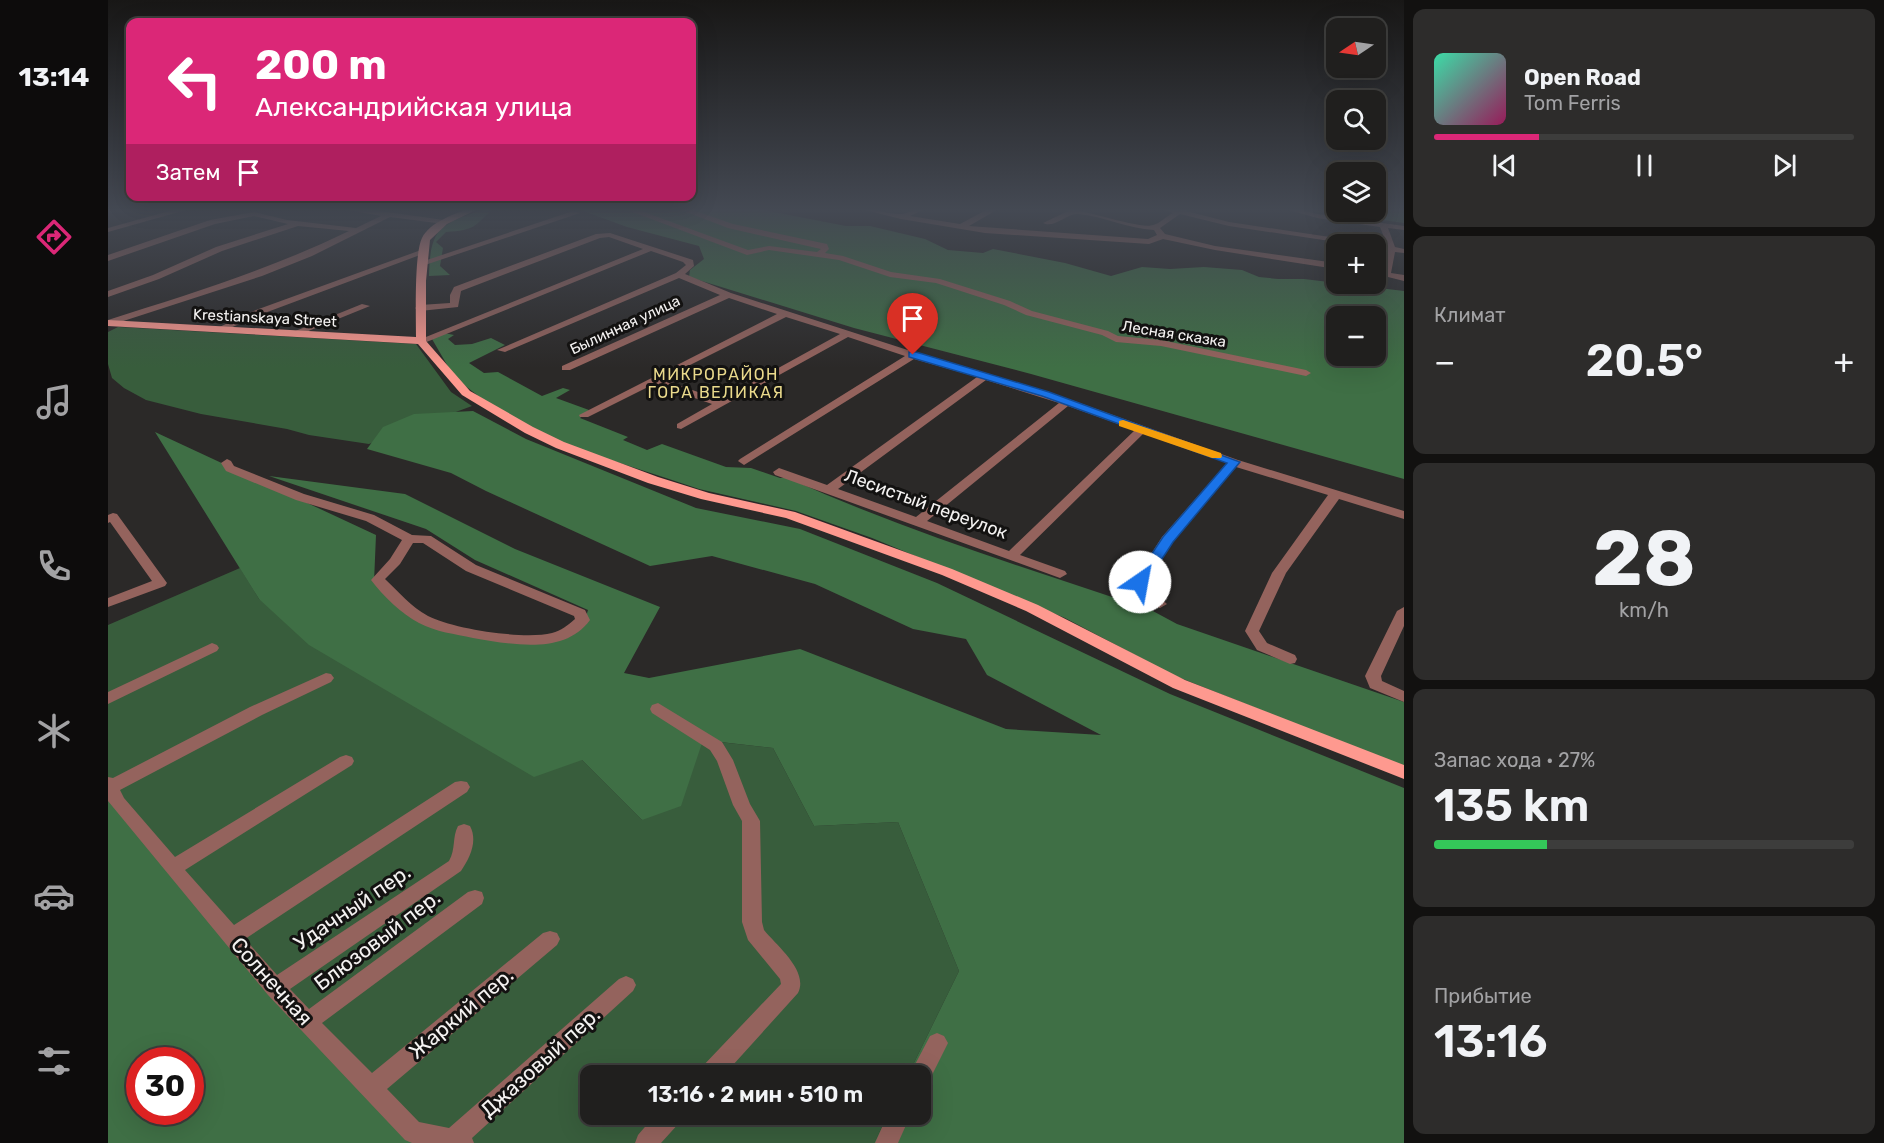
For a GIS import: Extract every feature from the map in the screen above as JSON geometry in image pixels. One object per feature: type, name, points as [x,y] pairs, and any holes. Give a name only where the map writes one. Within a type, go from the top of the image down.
[{"type":"main road","points":[[422,263],[421,341],[466,393],[520,426],[560,446],[653,480],[706,496],[790,515],[936,567],[1032,608],[1179,684],[1404,772]]},
{"type":"main road","name":"Krestianskaya Street","points":[[108,323],[421,341]]},
{"type":"street","points":[[108,294],[191,261]]},
{"type":"street","points":[[108,323],[259,274],[291,261]]},
{"type":"street","points":[[218,330],[259,312],[398,261]]},
{"type":"street","points":[[422,263],[434,261]]},
{"type":"street","points":[[467,310],[454,296],[458,289],[533,261]]},
{"type":"street","points":[[421,341],[467,310],[612,261]]},
{"type":"street","points":[[502,350],[680,275],[690,266],[688,261]]},
{"type":"street","name":"Лесная сказка","points":[[850,261],[890,274],[937,281],[1007,303],[1029,313],[1105,333],[1116,339],[1161,343],[1306,374]]},
{"type":"street","points":[[1305,261],[1326,265]]},
{"type":"street","points":[[1389,261],[1386,274],[1404,278]]},
{"type":"street","points":[[680,275],[728,295],[1066,402],[1234,462],[1404,515]]},
{"type":"street","name":"Былинная улица","points":[[566,368],[728,295]]},
{"type":"street","points":[[293,334],[365,306]]},
{"type":"street","points":[[420,308],[467,310]]},
{"type":"street","points":[[584,415],[786,313]]},
{"type":"street","points":[[681,426],[849,333]]},
{"type":"street","points":[[744,460],[913,355]]},
{"type":"street","points":[[829,490],[985,376]]},
{"type":"street","points":[[654,380],[719,403]]},
{"type":"street","points":[[918,522],[1066,402]]},
{"type":"street","points":[[1012,555],[1141,430]]},
{"type":"street","points":[[1160,604],[1144,593],[1140,582],[1167,540],[1234,462]]},
{"type":"street","points":[[227,463],[230,468],[271,483],[287,492],[370,518],[410,539],[426,539],[471,568],[565,604],[580,613],[583,620],[567,633],[539,640],[515,641],[444,627],[420,618],[378,580],[382,572],[397,559],[404,544],[410,539]]},
{"type":"street","name":"Лесистый переулок","points":[[778,472],[1060,574]]},
{"type":"street","points":[[1290,659],[1266,651],[1254,639],[1252,631],[1280,573],[1335,495]]},
{"type":"street","points":[[108,603],[160,584],[111,518]]},
{"type":"street","points":[[1404,611],[1373,676],[1375,684],[1404,697]]},
{"type":"street","points":[[108,699],[212,648]]},
{"type":"street","points":[[109,785],[326,678]]},
{"type":"street","points":[[658,709],[716,746],[725,760],[742,805],[751,821],[752,922],[755,934],[790,975],[792,982],[791,987],[718,1065]]},
{"type":"street","points":[[173,868],[346,761]]},
{"type":"street","name":"Солнечная","points":[[109,785],[117,802],[275,988],[413,1132],[458,1141]]},
{"type":"street","points":[[232,937],[461,787]]},
{"type":"street","name":"Удачный пер.","points":[[275,988],[455,866],[463,854],[464,831]]},
{"type":"street","name":"Блюзовый пер.","points":[[308,1022],[475,898]]},
{"type":"street","name":"Жаркий пер.","points":[[372,1087],[550,939]]},
{"type":"street","name":"Джазовый пер.","points":[[458,1141],[626,985]]},
{"type":"street","points":[[926,1065],[937,1043]]},
{"type":"street","points":[[646,1143],[662,1125]]},
{"type":"street","points":[[886,1143],[895,1125]]},
{"type":"green space","points":[[430,261],[441,261],[440,266],[450,275],[429,276]]},
{"type":"green space","points":[[701,261],[1056,261],[1111,276],[1142,267],[1170,269],[1204,267],[1242,270],[1259,277],[1326,282],[1326,294],[1386,294],[1386,289],[1404,291],[1404,479],[1031,374],[854,328],[689,277],[690,270]]},
{"type":"green space","points":[[118,327],[416,344],[451,392],[472,406],[369,444],[201,414],[146,400],[124,388],[112,378],[108,364],[108,332]]},
{"type":"green space","points":[[444,333],[454,335],[448,339],[455,345],[472,344],[491,338],[505,345],[469,363],[484,373],[498,372],[542,396],[563,388],[570,390],[556,398],[589,410],[580,418],[628,437],[623,440],[647,450],[662,444],[726,467],[751,468],[780,478],[788,478],[922,532],[1151,610],[1177,624],[1404,702],[1404,767],[1173,675],[1065,618],[872,538],[796,511],[699,489],[583,451],[541,433],[485,401],[464,385],[450,370],[432,339]]},
{"type":"green space","points":[[473,411],[526,439],[696,508],[800,529],[937,583],[1170,694],[1404,788],[1404,1143],[874,1143],[883,1125],[931,1125],[931,1065],[913,1065],[959,971],[898,822],[814,826],[773,748],[703,740],[681,806],[642,820],[582,760],[534,777],[309,645],[259,599],[155,432],[376,535],[374,582],[441,629],[533,639],[583,626],[588,610],[475,560],[426,529],[269,476],[405,494],[515,549],[660,607],[624,673],[649,678],[800,649],[1006,729],[1101,735],[987,675],[966,639],[913,629],[815,584],[712,556],[650,566],[451,473],[367,449],[383,427],[414,414]]},
{"type":"green space","points":[[240,568],[259,599],[582,760],[642,820],[702,740],[773,748],[814,826],[898,822],[959,971],[913,1065],[580,1065],[580,1125],[883,1125],[874,1143],[437,1143],[403,1136],[108,785],[108,625]]},
{"type":"green space","points":[[108,785],[256,961],[437,1143],[108,1143]]},
{"type":"slow traffic","points":[[1123,423],[1216,456]]},
{"type":"district","name":"МИКРОРАЙОН ГОРА ВЕЛИКАЯ","points":[[716,383]]},
{"type":"route","points":[[913,355],[1045,394],[1234,462],[1167,540],[1140,582]]}]
